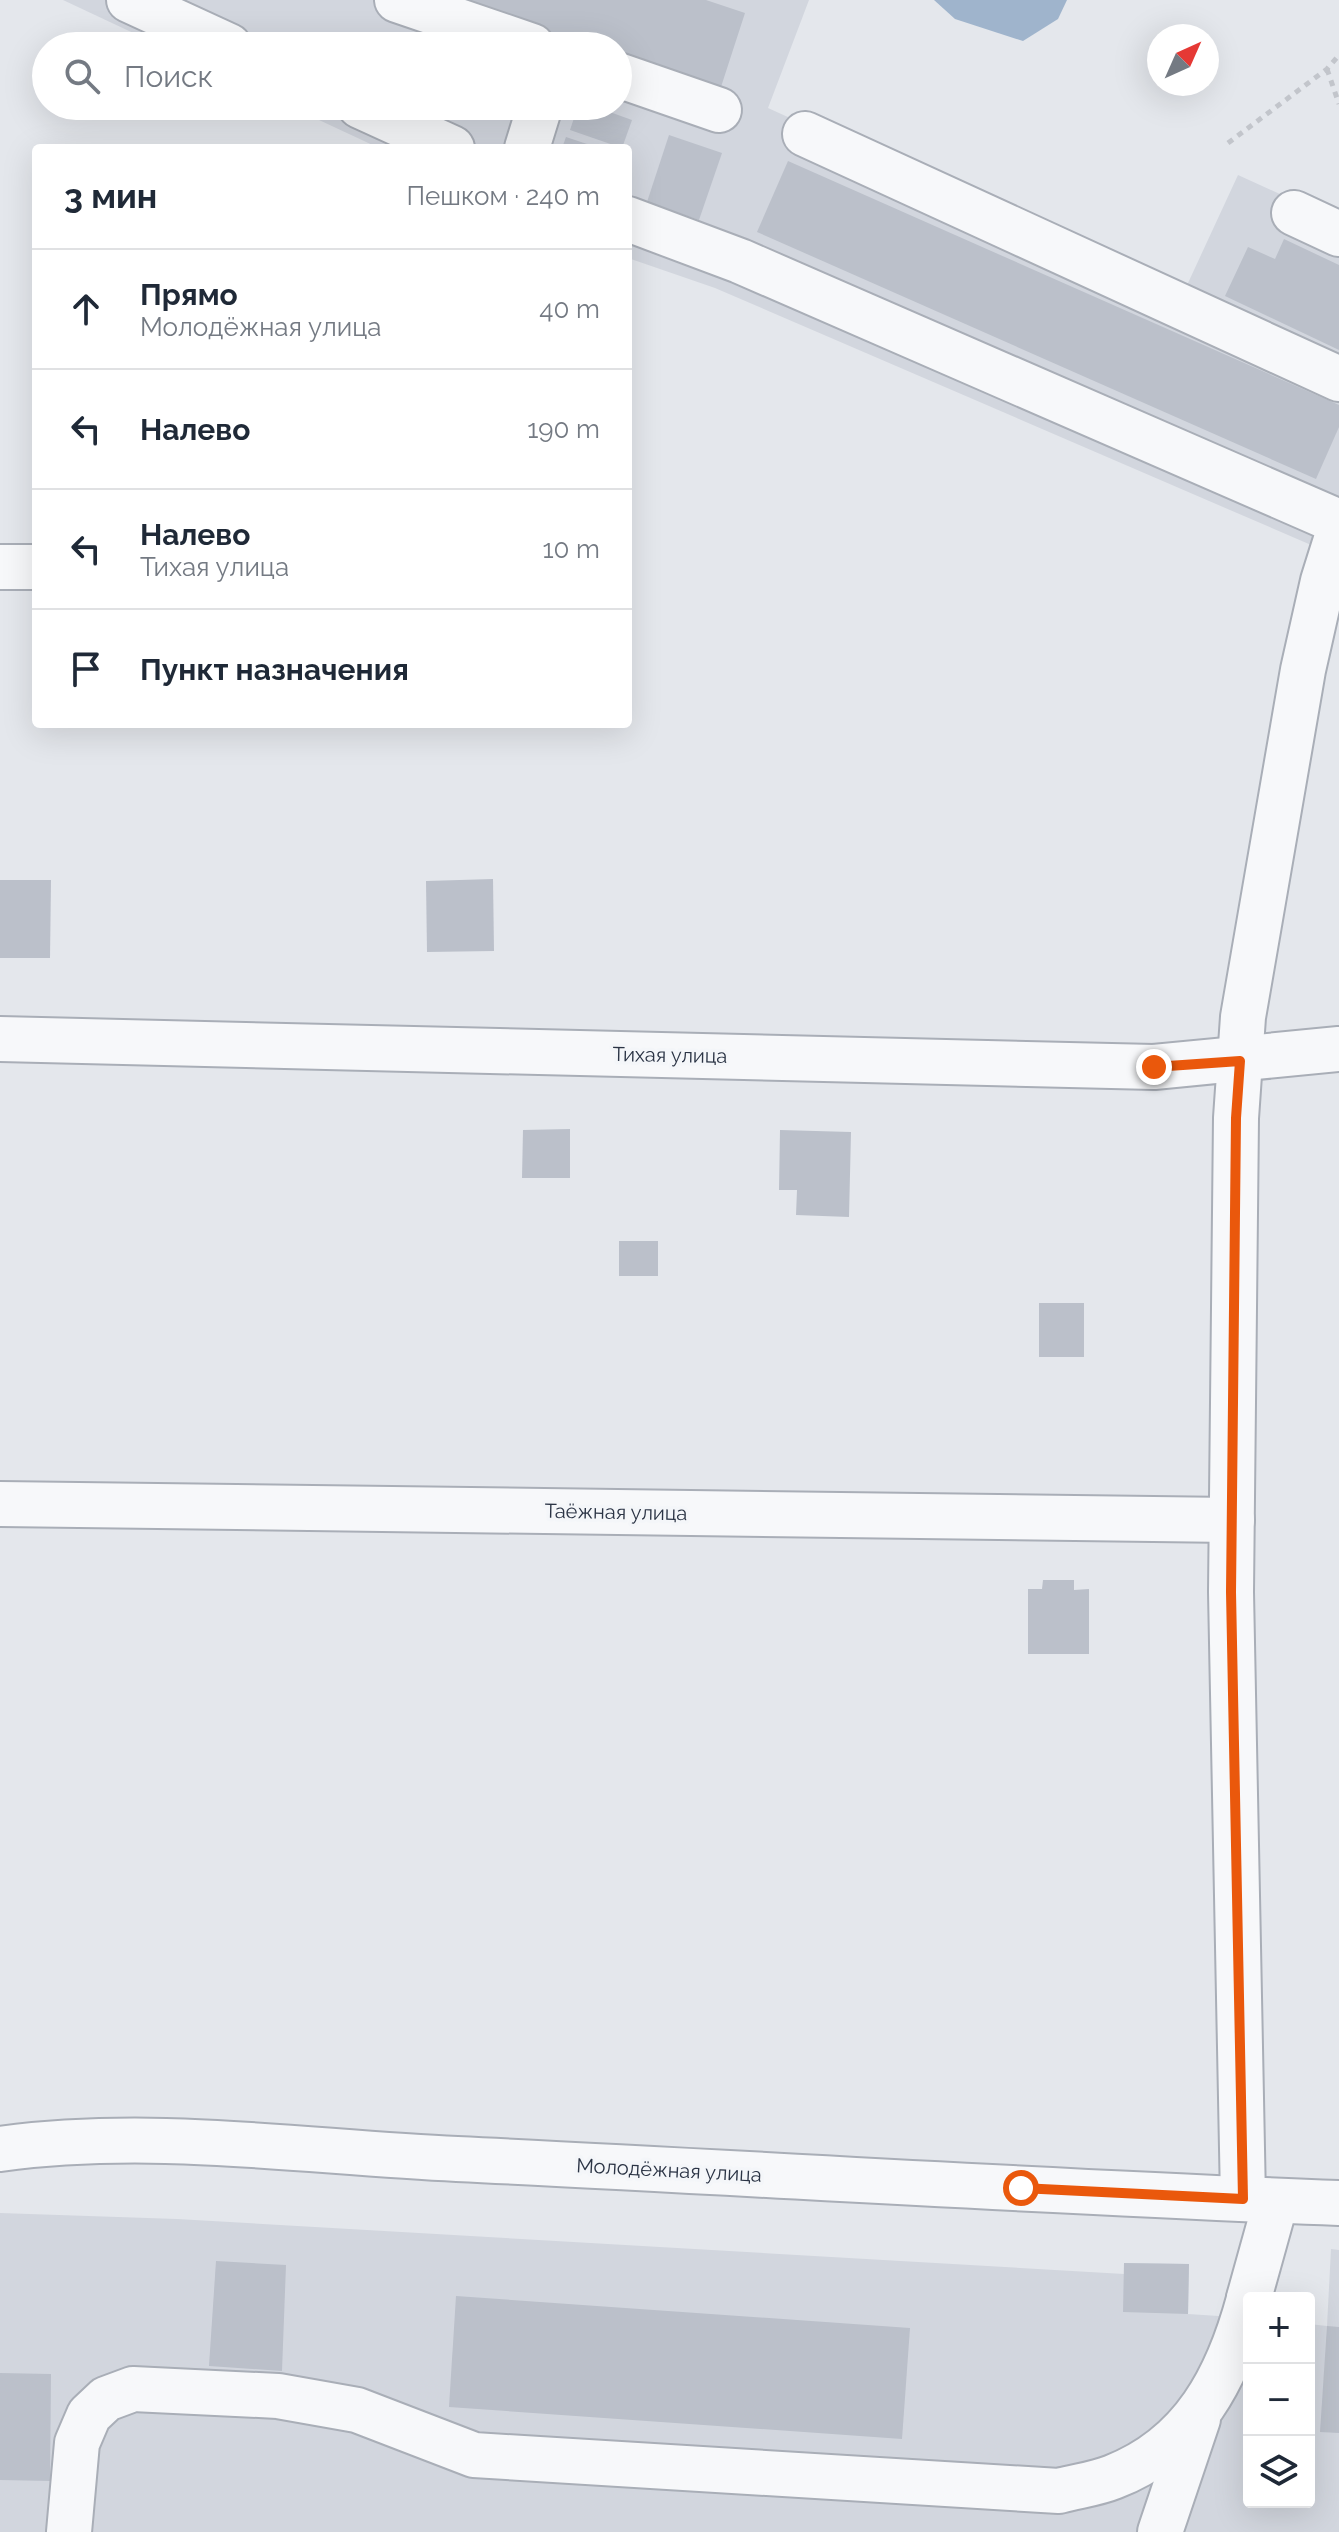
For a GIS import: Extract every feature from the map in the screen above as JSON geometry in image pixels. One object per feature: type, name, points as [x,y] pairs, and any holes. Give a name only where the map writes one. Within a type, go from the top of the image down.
[{"type":"street","points":[[129,0],[199,32]]},
{"type":"street","points":[[397,0],[491,32]]},
{"type":"street","points":[[632,80],[719,110]]},
{"type":"street","points":[[391,120],[443,144]]},
{"type":"street","points":[[528,144],[536,120]]},
{"type":"street","points":[[805,134],[1339,379]]},
{"type":"street","points":[[1294,213],[1339,234]]},
{"type":"street","points":[[632,220],[740,261],[1339,522]]},
{"type":"street","points":[[1250,2292],[1259,2200],[1232,1520],[1236,1118],[1243,1017],[1303,670],[1323,581],[1339,530]]},
{"type":"street","points":[[0,567],[32,567]]},
{"type":"street","name":"Тихая улица","points":[[0,1039],[1154,1067],[1339,1049]]},
{"type":"street","name":"Таёжная улица","points":[[0,1504],[1232,1520]]},
{"type":"street","name":"Молодёжная улица","points":[[0,2149],[127,2139],[268,2144],[437,2158],[1339,2203]]},
{"type":"street","points":[[1160,2532],[1199,2416],[1230,2358],[1243,2317]]},
{"type":"street","points":[[69,2532],[77,2443],[89,2415],[106,2399],[133,2389],[278,2396],[357,2410],[474,2455],[1059,2491],[1113,2477],[1155,2455],[1199,2416]]},
{"type":"path","points":[[1228,143],[1327,69],[1339,55]]},
{"type":"path","points":[[1327,69],[1339,104]]},
{"type":"shaded area","points":[[63,0],[809,0],[768,108],[1182,296],[1238,175],[1339,221],[1339,557],[715,288],[632,259],[632,144],[370,144],[319,120],[632,120],[632,32],[131,32]]},
{"type":"shaded area","points":[[0,2213],[177,2219],[1124,2274],[1124,2263],[1189,2264],[1188,2314],[1243,2318],[1243,2508],[1315,2508],[1315,2325],[1327,2326],[1331,2249],[1339,2250],[1339,2532],[0,2532]]},
{"type":"water","points":[[934,0],[1067,0],[1058,19],[1023,41],[955,19]]},
{"type":"building","points":[[454,0],[706,0],[745,13],[720,90],[632,61],[632,32],[548,32]]},
{"type":"building","points":[[573,120],[632,120],[623,144],[610,144],[570,130]]},
{"type":"building","points":[[669,135],[722,153],[699,220],[647,202]]},
{"type":"building","points":[[566,137],[587,144],[563,144]]},
{"type":"building","points":[[788,161],[1339,405],[1339,427],[1316,479],[757,232]]},
{"type":"building","points":[[1284,239],[1339,265],[1339,350],[1225,296],[1248,247],[1275,259]]},
{"type":"building","points":[[493,879],[494,951],[427,952],[426,881]]},
{"type":"building","points":[[0,880],[51,880],[50,958],[0,958]]},
{"type":"building","points":[[570,1129],[570,1178],[522,1178],[523,1130]]},
{"type":"building","points":[[780,1130],[851,1132],[849,1217],[796,1215],[797,1190],[779,1190]]},
{"type":"building","points":[[619,1241],[658,1241],[658,1276],[619,1276]]},
{"type":"building","points":[[1039,1303],[1084,1303],[1084,1357],[1039,1357]]},
{"type":"building","points":[[1043,1580],[1074,1580],[1074,1590],[1089,1589],[1089,1654],[1028,1654],[1028,1589],[1042,1589]]},
{"type":"building","points":[[216,2261],[286,2265],[282,2371],[209,2366]]},
{"type":"building","points":[[1124,2263],[1189,2264],[1188,2314],[1123,2312]]},
{"type":"building","points":[[456,2296],[910,2328],[902,2439],[449,2407]]},
{"type":"building","points":[[1327,2326],[1339,2327],[1339,2433],[1320,2432]]},
{"type":"building","points":[[0,2373],[51,2374],[50,2481],[0,2480]]},
{"type":"route","points":[[1021,2188],[1243,2199],[1231,1592],[1236,1118],[1240,1061],[1154,1067]]}]
